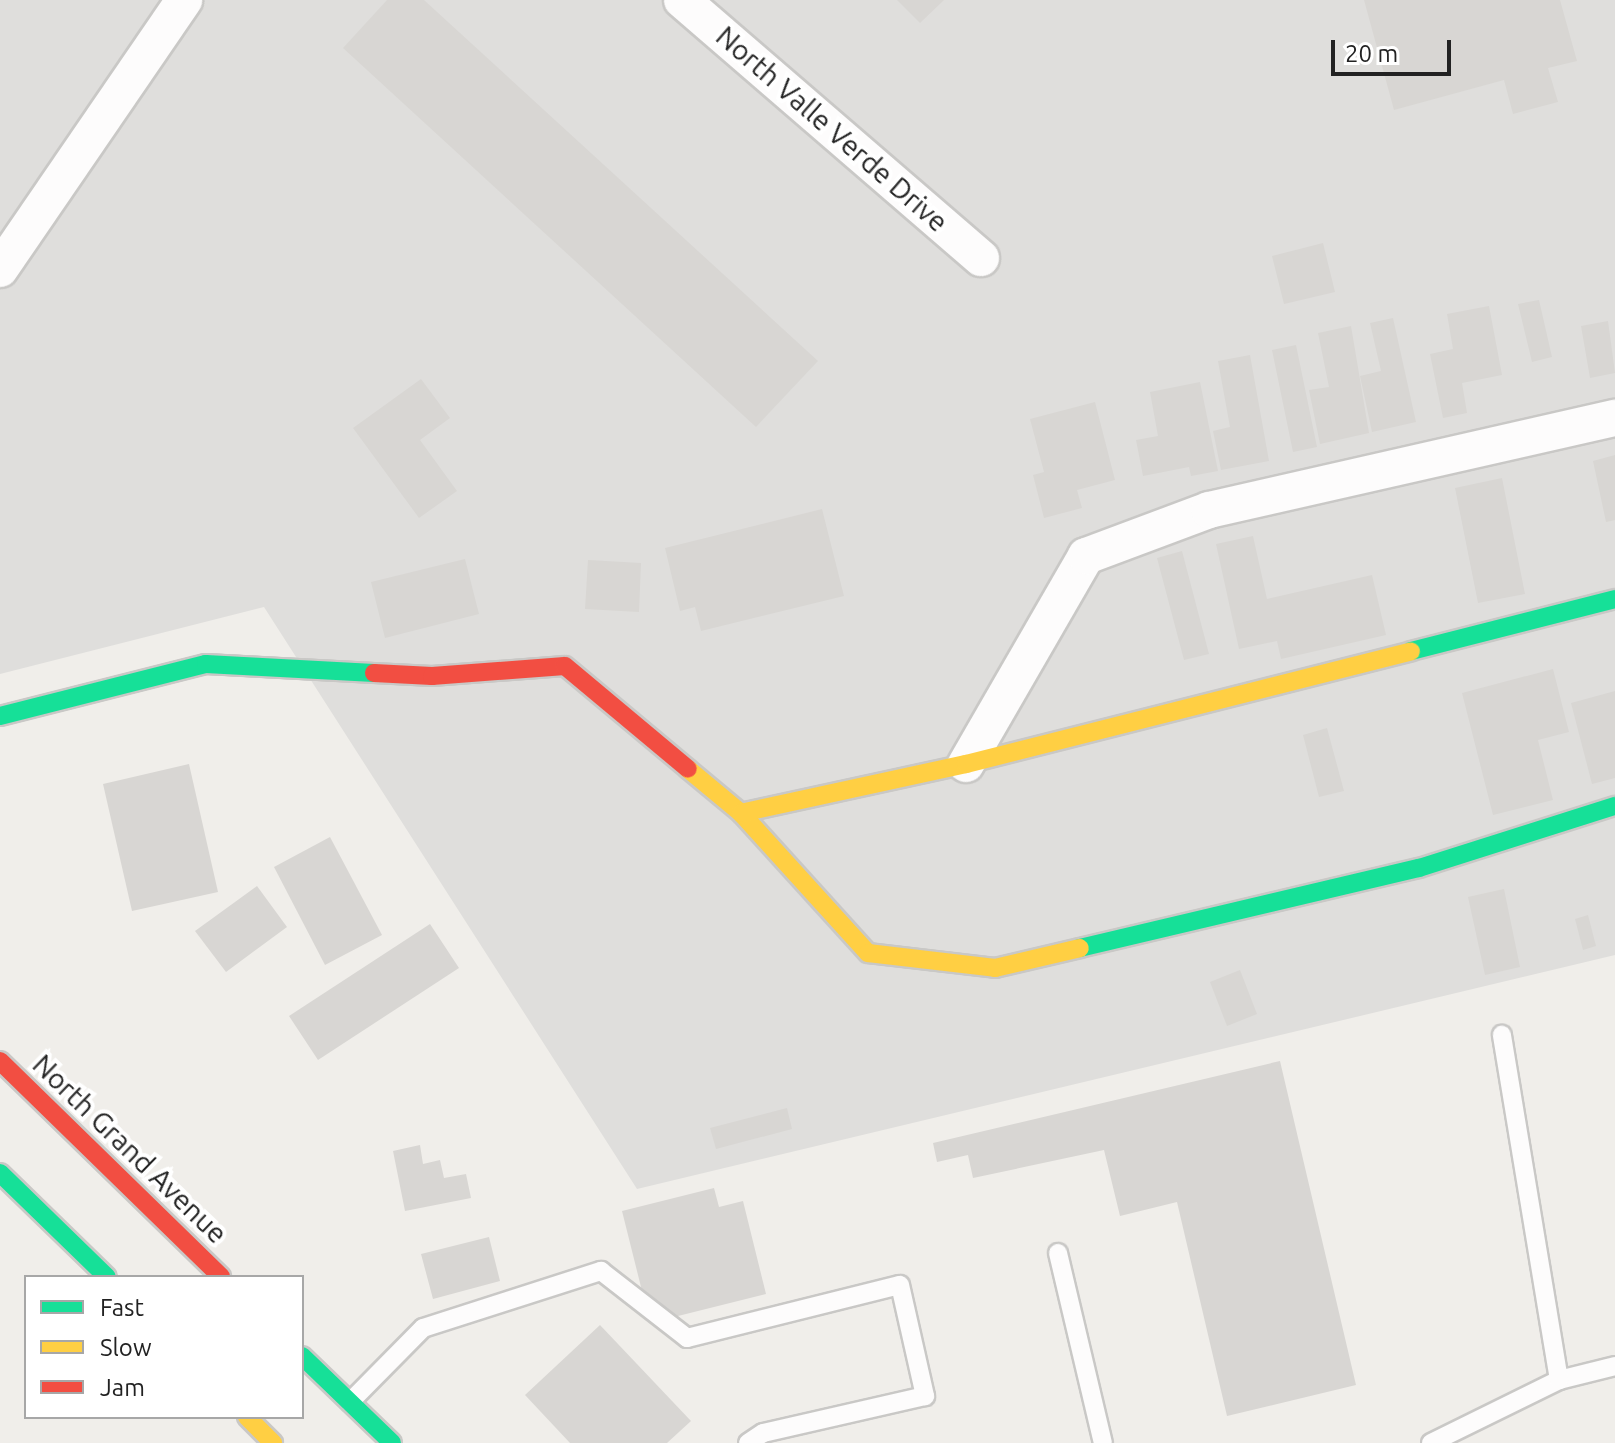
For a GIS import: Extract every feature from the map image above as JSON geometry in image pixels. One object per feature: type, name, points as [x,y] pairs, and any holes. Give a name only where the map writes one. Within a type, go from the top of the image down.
[{"type":"street","points":[[0,269],[184,0]]},
{"type":"street","name":"North Valle Verde Drive","points":[[682,0],[981,258]]},
{"type":"street","points":[[966,764],[1086,556],[1209,510],[1615,418]]},
{"type":"street","points":[[741,813],[966,764],[1615,599]]},
{"type":"street","points":[[0,716],[206,664],[432,676],[565,666],[741,813],[868,953],[995,968],[1419,868],[1615,806]]},
{"type":"street","name":"North Grand Avenue","points":[[0,1061],[219,1275]]},
{"type":"street","points":[[0,1173],[105,1275]]},
{"type":"street","points":[[304,1358],[392,1443]]},
{"type":"street","points":[[249,1419],[273,1443]]},
{"type":"lane","points":[[1502,1035],[1559,1380]]},
{"type":"lane","points":[[1058,1253],[1103,1443]]},
{"type":"lane","points":[[350,1402],[423,1328],[601,1271],[687,1338],[900,1285],[925,1396],[763,1433],[748,1443]]},
{"type":"lane","points":[[1431,1443],[1559,1380],[1615,1366]]},
{"type":"shaded area","points":[[0,0],[1615,0],[1615,955],[637,1189],[264,607],[0,674]]},
{"type":"building","points":[[387,0],[424,0],[818,361],[756,427],[343,48]]},
{"type":"building","points":[[897,0],[944,0],[920,23]]},
{"type":"building","points":[[1364,0],[1560,0],[1577,61],[1548,68],[1558,102],[1513,114],[1504,80],[1394,110]]},
{"type":"building","points":[[1323,243],[1335,292],[1284,304],[1272,256]]},
{"type":"building","points":[[1539,300],[1552,357],[1532,362],[1518,304]]},
{"type":"building","points":[[1489,306],[1502,375],[1462,383],[1467,413],[1443,418],[1430,354],[1453,349],[1447,314]]},
{"type":"building","points":[[1393,318],[1416,422],[1372,432],[1360,376],[1381,371],[1370,323]]},
{"type":"building","points":[[1608,321],[1615,373],[1590,378],[1581,326]]},
{"type":"building","points":[[1351,326],[1369,433],[1320,444],[1309,390],[1329,387],[1318,333]]},
{"type":"building","points":[[1296,345],[1317,447],[1293,452],[1272,350]]},
{"type":"building","points":[[1250,355],[1269,461],[1221,470],[1213,431],[1230,427],[1218,361]]},
{"type":"building","points":[[421,379],[450,418],[420,440],[457,491],[419,518],[353,428]]},
{"type":"building","points":[[1200,382],[1218,471],[1191,476],[1189,467],[1143,476],[1136,440],[1158,436],[1150,392]]},
{"type":"building","points":[[1095,402],[1115,480],[1077,490],[1082,508],[1044,518],[1033,475],[1044,472],[1030,419]]},
{"type":"building","points":[[1615,455],[1615,520],[1606,522],[1593,461]]},
{"type":"building","points":[[1502,478],[1525,594],[1478,603],[1455,488]]},
{"type":"building","points":[[822,509],[844,596],[701,631],[695,607],[680,611],[665,548]]},
{"type":"building","points":[[1253,536],[1267,599],[1372,575],[1386,635],[1281,659],[1277,641],[1239,649],[1216,544]]},
{"type":"building","points":[[1182,551],[1209,654],[1184,660],[1157,558]]},
{"type":"building","points":[[465,559],[479,614],[385,638],[371,582]]},
{"type":"building","points":[[588,560],[641,563],[639,612],[585,609]]},
{"type":"building","points":[[1553,669],[1569,732],[1538,740],[1553,800],[1493,815],[1462,693]]},
{"type":"building","points":[[1615,691],[1615,778],[1592,784],[1571,703]]},
{"type":"building","points":[[1327,728],[1344,791],[1319,797],[1303,735]]},
{"type":"building","points":[[189,764],[218,892],[132,911],[103,784]]},
{"type":"building","points":[[330,837],[382,935],[325,965],[274,867]]},
{"type":"building","points":[[257,886],[287,927],[226,972],[195,931]]},
{"type":"building","points":[[1504,889],[1520,967],[1485,975],[1468,897]]},
{"type":"building","points":[[1588,915],[1596,946],[1583,950],[1575,919]]},
{"type":"building","points":[[430,924],[459,968],[318,1060],[289,1016]]},
{"type":"building","points":[[1240,970],[1257,1014],[1227,1026],[1210,982]]},
{"type":"building","points":[[1280,1061],[1356,1385],[1227,1416],[1177,1202],[1120,1216],[1104,1150],[973,1178],[968,1155],[937,1162],[933,1143]]},
{"type":"building","points":[[787,1108],[792,1129],[716,1149],[710,1128]]},
{"type":"building","points":[[420,1145],[423,1164],[440,1160],[444,1178],[466,1174],[471,1198],[405,1211],[393,1151]]},
{"type":"building","points":[[714,1188],[719,1207],[743,1201],[766,1294],[650,1323],[622,1211]]},
{"type":"building","points":[[489,1237],[500,1281],[433,1299],[421,1254]]},
{"type":"building","points":[[600,1325],[691,1421],[667,1443],[570,1443],[525,1395]]},
{"type":"traffic: fast","points":[[1411,651],[1615,599]]},
{"type":"traffic: fast","points":[[0,716],[206,664],[374,673]]},
{"type":"traffic: fast","points":[[1080,948],[1419,868],[1615,806]]},
{"type":"traffic: fast","points":[[0,1173],[105,1275]]},
{"type":"traffic: fast","points":[[304,1358],[392,1443]]},
{"type":"traffic: slow","points":[[741,813],[966,764],[1411,651]]},
{"type":"traffic: slow","points":[[688,769],[741,813],[868,953],[995,968],[1080,948]]},
{"type":"traffic: slow","points":[[249,1419],[273,1443]]},
{"type":"traffic: jam","points":[[374,673],[432,676],[565,666],[688,769]]},
{"type":"traffic: jam","points":[[0,1061],[219,1275]]}]
